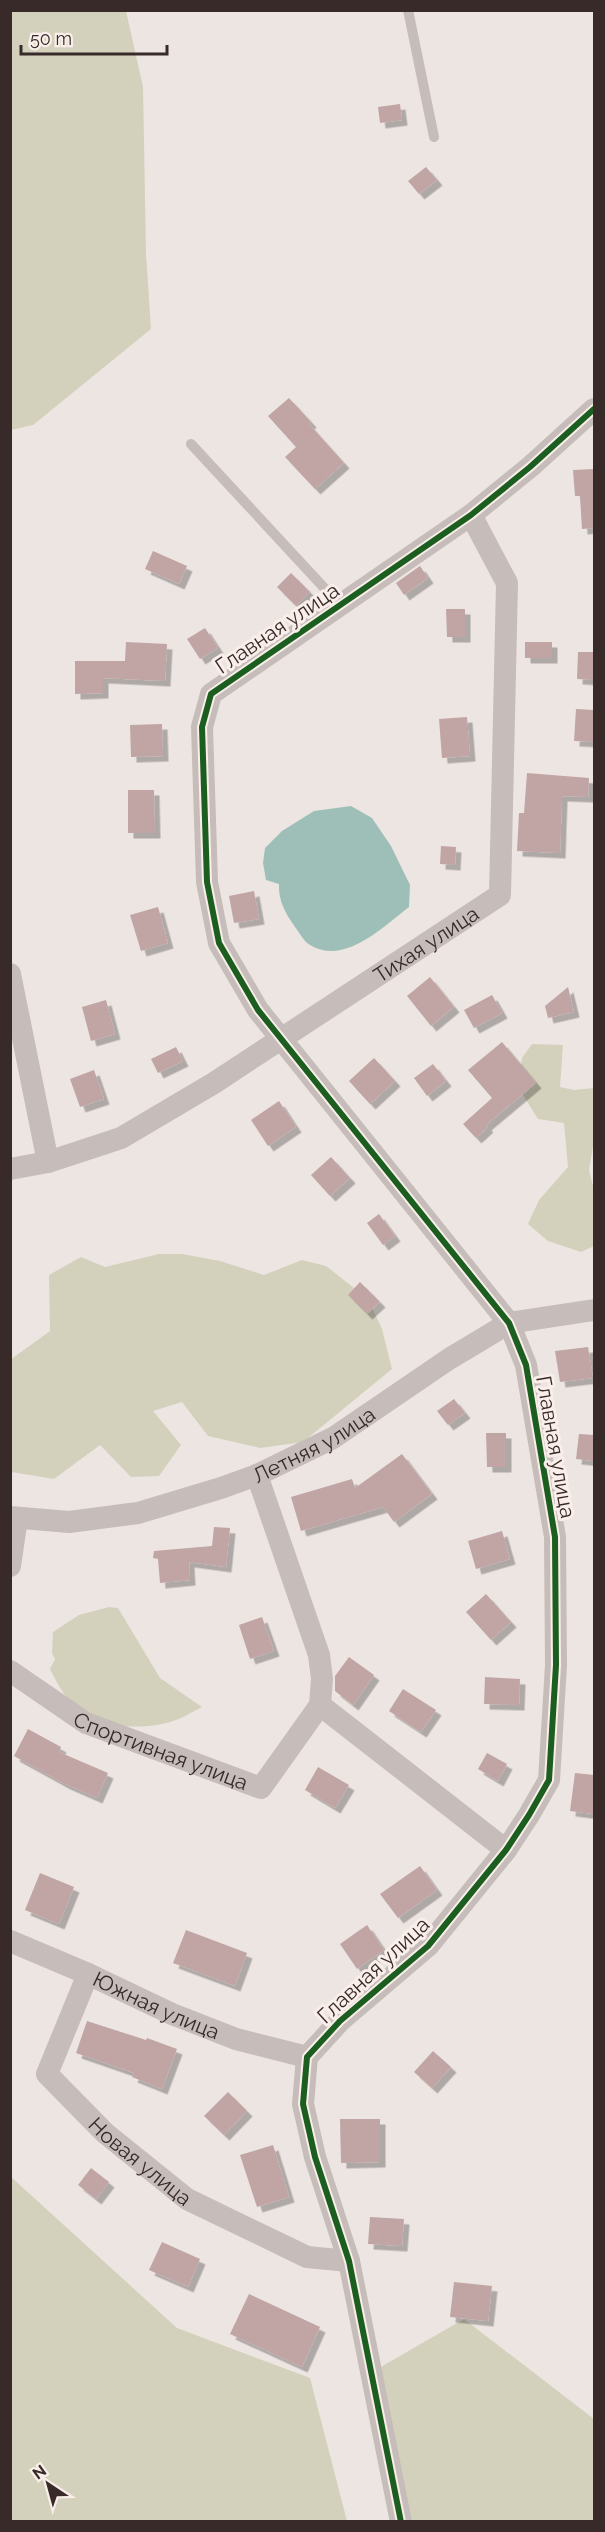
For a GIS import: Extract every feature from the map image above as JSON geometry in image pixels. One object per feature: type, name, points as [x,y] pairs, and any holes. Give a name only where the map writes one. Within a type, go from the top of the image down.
[{"type":"street","name":"Главная улица","points":[[308,2057],[340,2021],[428,1946],[506,1850],[549,1780],[556,1665],[555,1537],[525,1365],[509,1323],[258,1010],[219,943],[207,882],[202,727],[211,694],[471,515],[594,410]]},
{"type":"street","name":"Тихая улица","points":[[10,1169],[48,1162],[121,1138],[214,1083],[500,895],[507,583],[471,515]]},
{"type":"street","points":[[10,974],[48,1162]]},
{"type":"street","name":"Летняя улица","points":[[14,1518],[69,1522],[138,1513],[221,1488],[257,1475],[333,1438],[449,1359],[509,1323],[594,1310]]},
{"type":"street","points":[[257,1475],[319,1655],[322,1678],[320,1705],[506,1850]]},
{"type":"street","points":[[10,1566],[14,1518]]},
{"type":"street","name":"Спортивная улица","points":[[10,1671],[86,1723],[261,1788],[320,1705]]},
{"type":"street","name":"Южная улица","points":[[10,1941],[88,1974],[172,2014],[236,2039],[308,2057]]},
{"type":"street","name":"Новая улица","points":[[88,1974],[47,2074],[105,2133],[187,2199],[307,2257],[349,2261]]},
{"type":"street","points":[[308,2057],[303,2104],[315,2157],[349,2261],[401,2522]]},
{"type":"lane","points":[[408,10],[434,137]]},
{"type":"lane","points":[[191,444],[340,605]]},
{"type":"shaded area","points":[[11,10],[126,11],[143,87],[146,253],[151,329],[33,425],[11,430]]},
{"type":"shaded area","points":[[532,1044],[563,1045],[560,1087],[574,1090],[594,1088],[594,1141],[589,1170],[594,1190],[594,1246],[581,1252],[548,1241],[528,1224],[539,1200],[568,1167],[564,1123],[538,1119],[518,1087],[522,1058]]},
{"type":"shaded area","points":[[159,1254],[182,1254],[220,1261],[264,1275],[302,1260],[326,1266],[368,1299],[382,1329],[392,1369],[303,1442],[260,1448],[208,1436],[182,1402],[153,1411],[181,1445],[159,1476],[131,1477],[100,1445],[54,1479],[11,1472],[10,1360],[50,1331],[49,1275],[81,1257],[105,1267]]},
{"type":"shaded area","points":[[109,1607],[118,1608],[160,1678],[202,1707],[173,1721],[138,1727],[99,1721],[88,1717],[74,1706],[50,1669],[55,1659],[52,1653],[53,1632],[79,1615]]},
{"type":"shaded area","points":[[10,2176],[177,2328],[310,2378],[347,2521],[11,2521]]},
{"type":"shaded area","points":[[464,2319],[594,2419],[594,2521],[403,2521],[379,2368]]},
{"type":"water","points":[[351,806],[372,818],[391,846],[410,885],[409,907],[362,941],[336,951],[323,950],[310,945],[304,939],[283,907],[279,884],[266,880],[263,863],[265,848],[282,831],[314,811]]},
{"type":"building","points":[[400,104],[402,120],[380,123],[378,107]]},
{"type":"building","points":[[426,167],[437,180],[419,194],[408,181]]},
{"type":"building","points":[[289,398],[344,463],[315,489],[285,457],[296,447],[268,416]]},
{"type":"building","points":[[594,469],[594,528],[582,529],[580,496],[575,496],[573,470]]},
{"type":"building","points":[[153,551],[187,566],[179,584],[145,569]]},
{"type":"building","points":[[420,566],[428,578],[404,595],[396,583]]},
{"type":"building","points":[[291,573],[310,592],[296,606],[277,587]]},
{"type":"building","points":[[446,609],[465,609],[465,637],[447,637]]},
{"type":"building","points":[[205,628],[218,648],[200,659],[187,639]]},
{"type":"building","points":[[126,642],[167,644],[165,681],[103,678],[103,693],[75,694],[75,661],[125,661]]},
{"type":"building","points":[[525,642],[552,642],[552,658],[525,658]]},
{"type":"building","points":[[578,652],[594,652],[594,680],[577,679]]},
{"type":"building","points":[[576,709],[594,710],[594,742],[574,741]]},
{"type":"building","points":[[467,717],[470,756],[442,758],[439,719]]},
{"type":"building","points":[[162,724],[163,756],[131,757],[130,725]]},
{"type":"building","points":[[527,773],[589,778],[588,797],[562,796],[560,853],[517,851],[519,813],[524,813]]},
{"type":"building","points":[[128,790],[154,790],[155,833],[128,833]]},
{"type":"building","points":[[441,846],[456,847],[455,865],[440,864]]},
{"type":"building","points":[[254,891],[259,919],[234,923],[229,896]]},
{"type":"building","points":[[158,907],[168,943],[141,951],[130,915]]},
{"type":"building","points":[[430,977],[454,1007],[431,1026],[407,996]]},
{"type":"building","points":[[568,987],[574,1012],[548,1018],[545,1006]]},
{"type":"building","points":[[492,995],[502,1013],[474,1028],[464,1010]]},
{"type":"building","points":[[106,1000],[115,1034],[91,1041],[82,1007]]},
{"type":"building","points":[[502,1042],[536,1083],[486,1125],[488,1127],[476,1138],[463,1124],[492,1098],[468,1070]]},
{"type":"building","points":[[176,1047],[183,1061],[158,1073],[151,1059]]},
{"type":"building","points":[[374,1058],[395,1081],[370,1104],[349,1081]]},
{"type":"building","points":[[433,1064],[446,1081],[427,1096],[414,1078]]},
{"type":"building","points":[[94,1070],[104,1099],[80,1107],[70,1079]]},
{"type":"building","points":[[279,1101],[296,1127],[268,1146],[251,1120]]},
{"type":"building","points":[[331,1157],[350,1178],[330,1196],[311,1175]]},
{"type":"building","points":[[379,1214],[395,1236],[383,1245],[367,1223]]},
{"type":"building","points":[[360,1282],[380,1302],[367,1314],[348,1295]]},
{"type":"building","points":[[588,1347],[593,1378],[560,1382],[555,1351]]},
{"type":"building","points":[[454,1399],[465,1413],[448,1425],[437,1411]]},
{"type":"building","points":[[486,1433],[506,1433],[506,1467],[487,1467]]},
{"type":"building","points":[[579,1434],[594,1435],[594,1461],[576,1459]]},
{"type":"building","points":[[402,1454],[432,1494],[394,1522],[383,1507],[301,1531],[291,1497],[352,1479],[355,1488]]},
{"type":"building","points":[[214,1527],[230,1528],[226,1567],[189,1562],[190,1580],[160,1583],[158,1559],[153,1558],[154,1551],[212,1546]]},
{"type":"building","points":[[502,1531],[510,1559],[476,1569],[468,1541]]},
{"type":"building","points":[[486,1594],[511,1622],[491,1640],[466,1612]]},
{"type":"building","points":[[262,1617],[274,1651],[250,1659],[239,1625]]},
{"type":"building","points":[[349,1657],[374,1675],[353,1705],[335,1691],[335,1676]]},
{"type":"building","points":[[485,1677],[520,1679],[519,1705],[484,1704]]},
{"type":"building","points":[[403,1689],[436,1710],[421,1732],[389,1711]]},
{"type":"building","points":[[28,1729],[61,1747],[59,1752],[108,1773],[97,1798],[65,1784],[14,1756]]},
{"type":"building","points":[[487,1753],[507,1764],[498,1781],[478,1769]]},
{"type":"building","points":[[318,1767],[349,1785],[335,1808],[305,1790]]},
{"type":"building","points":[[575,1773],[594,1775],[594,1814],[570,1811]]},
{"type":"building","points":[[420,1866],[437,1890],[398,1918],[380,1894]]},
{"type":"building","points":[[40,1873],[74,1887],[59,1924],[25,1910]]},
{"type":"building","points":[[367,1925],[384,1950],[357,1969],[340,1944]]},
{"type":"building","points":[[186,1930],[247,1953],[235,1986],[173,1963]]},
{"type":"building","points":[[87,2021],[177,2049],[162,2089],[132,2077],[134,2073],[76,2053]]},
{"type":"building","points":[[433,2051],[451,2067],[432,2088],[414,2072]]},
{"type":"building","points":[[228,2092],[247,2111],[224,2135],[204,2116]]},
{"type":"building","points":[[340,2119],[380,2119],[380,2162],[341,2163]]},
{"type":"building","points":[[273,2145],[289,2197],[257,2207],[240,2155]]},
{"type":"building","points":[[91,2168],[109,2182],[96,2199],[78,2185]]},
{"type":"building","points":[[370,2217],[404,2219],[402,2246],[368,2244]]},
{"type":"building","points":[[162,2242],[200,2259],[188,2287],[149,2270]]},
{"type":"building","points":[[454,2282],[492,2286],[488,2321],[450,2317]]},
{"type":"building","points":[[249,2294],[320,2327],[302,2367],[230,2334]]},
{"type":"cycle path","points":[[401,2522],[349,2261],[315,2157],[303,2104],[307,2057],[340,2021],[428,1946],[506,1850],[549,1780],[556,1665],[555,1537],[526,1365],[509,1323],[258,1010],[219,943],[207,882],[202,727],[211,694],[471,515],[530,467],[594,409]]}]
